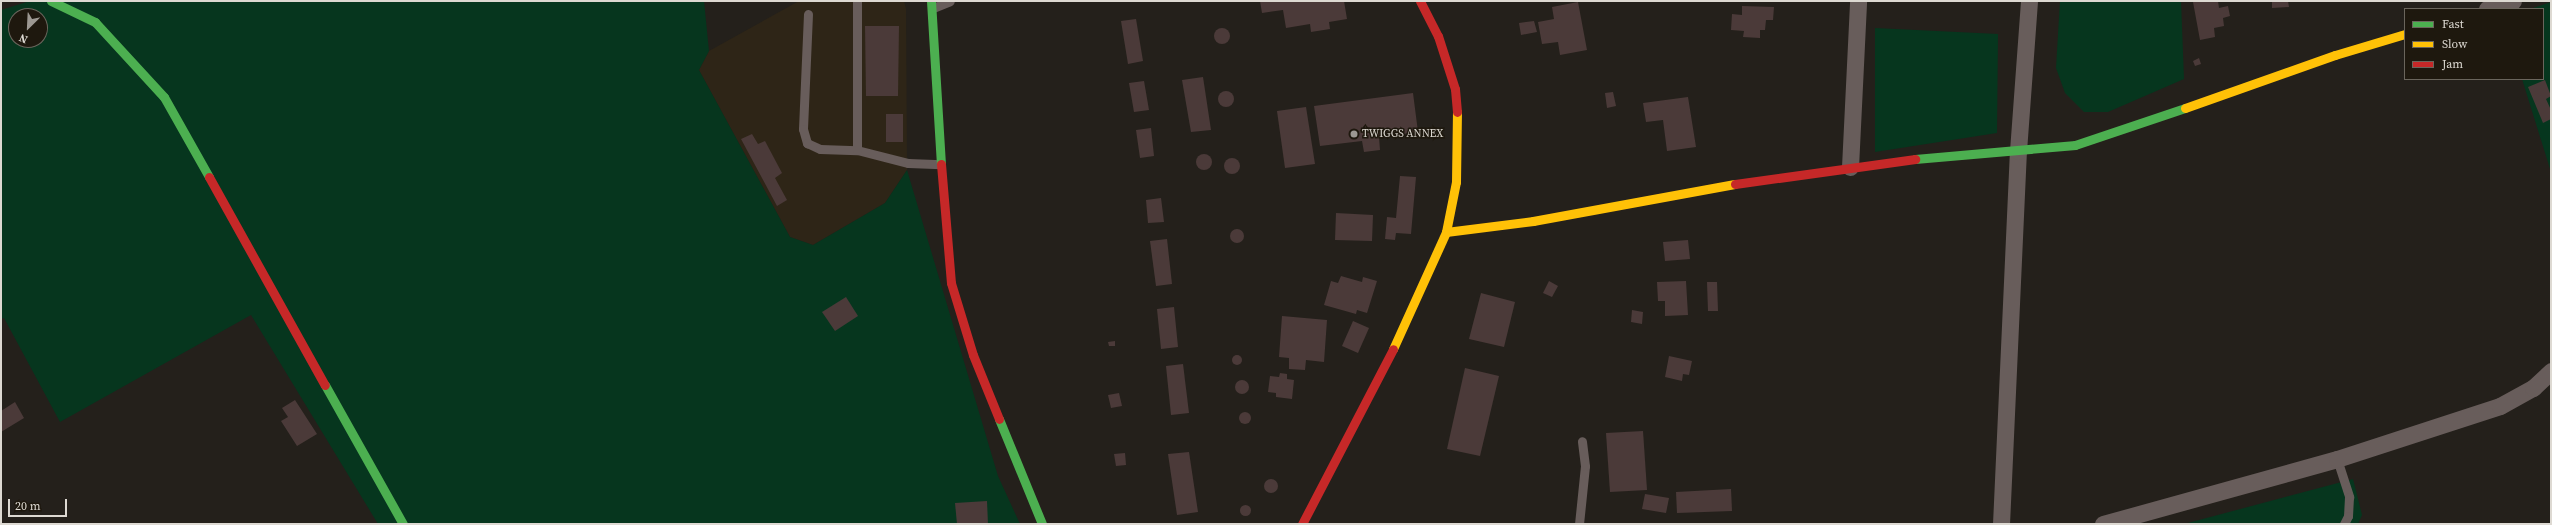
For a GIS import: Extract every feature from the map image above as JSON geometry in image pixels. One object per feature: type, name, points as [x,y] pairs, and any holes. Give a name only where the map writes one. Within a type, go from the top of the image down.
[{"type":"street","points":[[51,1],[95,22],[164,97],[403,524]]},
{"type":"street","points":[[1302,524],[1392,351],[1446,232],[1456,182],[1458,134],[1455,89],[1438,36],[1420,1]]},
{"type":"street","points":[[1850,167],[1858,1]]},
{"type":"street","points":[[2001,524],[2018,150],[2029,1]]},
{"type":"street","points":[[2490,8],[2513,1]]},
{"type":"street","points":[[932,4],[951,283],[973,355],[1042,524]]},
{"type":"street","points":[[1446,232],[1533,220],[1676,193],[1850,167],[1976,152],[2051,149],[2108,136],[2335,55],[2404,34]]},
{"type":"street","points":[[2103,524],[2337,459],[2500,406],[2533,388],[2551,371]]},
{"type":"lane","points":[[857,1],[857,150]]},
{"type":"lane","points":[[932,4],[950,1]]},
{"type":"lane","points":[[808,14],[802,129],[807,143],[820,149],[857,150],[908,163],[942,164]]},
{"type":"lane","points":[[1579,524],[1585,466],[1582,440]]},
{"type":"lane","points":[[2337,459],[2349,496],[2348,516],[2344,524]]},
{"type":"shaded area","points":[[799,1],[904,1],[906,9],[907,170],[885,203],[813,245],[790,237],[699,70],[709,51]]},
{"type":"green space","points":[[30,1],[704,1],[709,51],[699,70],[790,237],[813,245],[885,203],[907,170],[998,476],[1020,524],[378,524],[251,315],[60,422],[4,318],[1,319],[1,10]]},
{"type":"green space","points":[[2060,1],[2181,1],[2184,79],[2108,112],[2084,112],[2065,93],[2056,68]]},
{"type":"green space","points":[[2551,2],[2551,172],[2522,80],[2544,80],[2544,8],[2533,8]]},
{"type":"green space","points":[[1875,28],[1998,34],[1997,133],[1875,152]]},
{"type":"green space","points":[[2353,479],[2362,515],[2358,524],[2184,524]]},
{"type":"building","points":[[1260,1],[1344,1],[1347,19],[1329,22],[1330,29],[1311,32],[1310,24],[1286,28],[1283,10],[1262,13]]},
{"type":"building","points":[[2218,1],[2219,8],[2228,6],[2230,16],[2223,18],[2224,26],[2214,28],[2215,37],[2200,40],[2193,2]]},
{"type":"building","points":[[2272,1],[2288,1],[2289,7],[2272,8]]},
{"type":"building","points":[[1578,2],[1587,50],[1560,55],[1558,42],[1542,44],[1538,22],[1554,19],[1552,7]]},
{"type":"building","points":[[1742,6],[1774,7],[1773,20],[1766,20],[1765,30],[1760,30],[1760,38],[1743,37],[1744,31],[1731,30],[1732,14],[1742,15]]},
{"type":"building","points":[[1136,19],[1143,61],[1128,64],[1121,21]]},
{"type":"building","points":[[1534,21],[1537,32],[1521,35],[1519,23]]},
{"type":"building","points":[[865,26],[899,26],[898,96],[866,96]]},
{"type":"building","points":[[1219,28],[1225,28],[1230,33],[1228,42],[1225,44],[1219,44],[1214,39],[1214,33]]},
{"type":"building","points":[[2199,58],[2201,64],[2195,66],[2193,61]]},
{"type":"building","points":[[1203,77],[1211,130],[1191,132],[1182,80]]},
{"type":"building","points":[[2545,80],[2551,96],[2546,99],[2551,110],[2551,119],[2543,123],[2528,87]]},
{"type":"building","points":[[1144,81],[1149,110],[1134,112],[1129,83]]},
{"type":"building","points":[[1223,91],[1229,91],[1234,96],[1232,105],[1229,107],[1223,107],[1218,102],[1218,96]]},
{"type":"building","points":[[1613,92],[1616,106],[1607,108],[1605,93]]},
{"type":"building","points":[[1413,93],[1418,132],[1379,137],[1380,150],[1364,152],[1362,141],[1320,146],[1314,106]]},
{"type":"building","points":[[1688,97],[1696,147],[1667,151],[1663,120],[1646,122],[1643,103]]},
{"type":"building","points":[[1306,107],[1315,164],[1285,168],[1277,111]]},
{"type":"building","points":[[886,114],[903,114],[903,142],[886,142]]},
{"type":"building","points":[[1151,128],[1154,156],[1140,158],[1136,130]]},
{"type":"building","points":[[752,134],[758,144],[765,141],[782,173],[775,178],[787,200],[777,206],[741,139]]},
{"type":"building","points":[[1201,154],[1207,154],[1212,159],[1210,168],[1207,170],[1201,170],[1196,165],[1196,159]]},
{"type":"building","points":[[1229,158],[1235,158],[1240,163],[1238,172],[1235,174],[1229,174],[1224,169],[1224,163]]},
{"type":"building","points":[[1400,176],[1416,177],[1411,234],[1396,233],[1395,240],[1385,239],[1387,217],[1396,218]]},
{"type":"building","points":[[1161,198],[1164,222],[1148,223],[1146,200]]},
{"type":"building","points":[[1336,213],[1373,215],[1372,241],[1335,240]]},
{"type":"building","points":[[1234,229],[1240,229],[1244,233],[1244,239],[1240,243],[1234,243],[1230,239],[1230,233]]},
{"type":"building","points":[[1167,239],[1172,284],[1156,286],[1150,241]]},
{"type":"building","points":[[1688,240],[1690,259],[1665,261],[1663,242]]},
{"type":"building","points":[[1341,276],[1362,282],[1363,277],[1377,281],[1367,313],[1357,310],[1356,314],[1324,305],[1331,281],[1338,283]]},
{"type":"building","points":[[1549,281],[1558,286],[1552,297],[1543,293]]},
{"type":"building","points":[[1686,281],[1688,315],[1665,316],[1665,301],[1658,301],[1657,282]]},
{"type":"building","points":[[1707,282],[1717,282],[1718,311],[1708,311]]},
{"type":"building","points":[[1481,293],[1515,302],[1504,347],[1469,339]]},
{"type":"building","points":[[846,297],[858,316],[835,331],[822,312]]},
{"type":"building","points":[[1174,307],[1178,347],[1161,349],[1157,309]]},
{"type":"building","points":[[1632,310],[1643,312],[1642,324],[1631,322]]},
{"type":"building","points":[[1282,316],[1327,320],[1324,362],[1306,360],[1305,370],[1289,369],[1289,358],[1279,357]]},
{"type":"building","points":[[1353,321],[1369,328],[1358,353],[1342,346]]},
{"type":"building","points":[[1115,341],[1115,346],[1109,346],[1108,342]]},
{"type":"building","points":[[1237,355],[1242,360],[1237,365],[1232,360]]},
{"type":"building","points":[[1669,356],[1692,361],[1689,375],[1683,374],[1682,381],[1665,377]]},
{"type":"building","points":[[1183,364],[1189,413],[1171,415],[1166,366]]},
{"type":"building","points":[[1465,368],[1499,376],[1480,456],[1447,449]]},
{"type":"building","points":[[1280,373],[1287,374],[1287,379],[1294,380],[1292,399],[1276,397],[1276,393],[1268,392],[1270,376],[1279,377]]},
{"type":"building","points":[[1239,380],[1245,380],[1249,384],[1249,390],[1245,394],[1239,394],[1235,390],[1235,384]]},
{"type":"building","points":[[1119,393],[1122,406],[1111,408],[1108,395]]},
{"type":"building","points":[[295,400],[317,434],[297,446],[281,421],[288,417],[282,408]]},
{"type":"building","points":[[15,402],[24,418],[1,432],[1,411]]},
{"type":"building","points":[[1247,412],[1250,413],[1250,423],[1243,424],[1240,423],[1239,416],[1240,413]]},
{"type":"building","points":[[1643,431],[1647,490],[1610,492],[1606,433]]},
{"type":"building","points":[[1189,452],[1198,512],[1177,515],[1168,454]]},
{"type":"building","points":[[1125,453],[1126,465],[1116,466],[1114,454]]},
{"type":"building","points":[[1268,479],[1274,479],[1278,483],[1278,489],[1274,493],[1268,493],[1264,489],[1264,483]]},
{"type":"building","points":[[1731,489],[1732,511],[1677,513],[1676,492]]},
{"type":"building","points":[[1645,494],[1669,498],[1666,513],[1642,509]]},
{"type":"building","points":[[987,501],[988,524],[957,524],[955,503]]},
{"type":"building","points":[[1245,504],[1249,506],[1251,510],[1249,514],[1245,516],[1241,514],[1239,510],[1241,506]]},
{"type":"traffic: fast","points":[[51,1],[95,22],[164,97],[209,177]]},
{"type":"traffic: fast","points":[[931,1],[941,164]]},
{"type":"traffic: fast","points":[[1915,159],[2075,145],[2185,108]]},
{"type":"traffic: fast","points":[[325,385],[403,524]]},
{"type":"traffic: fast","points":[[999,419],[1042,524]]},
{"type":"traffic: slow","points":[[2185,108],[2335,55],[2404,34]]},
{"type":"traffic: slow","points":[[1393,349],[1446,232],[1456,182],[1457,112]]},
{"type":"traffic: slow","points":[[1446,232],[1533,221],[1735,184]]},
{"type":"traffic: jam","points":[[1420,1],[1438,36],[1455,89],[1457,112]]},
{"type":"traffic: jam","points":[[1735,184],[1915,159]]},
{"type":"traffic: jam","points":[[941,164],[951,283],[973,355],[999,419]]},
{"type":"traffic: jam","points":[[209,177],[325,385]]},
{"type":"traffic: jam","points":[[1302,524],[1393,349]]},
{"type":"place","name":"TWIGGS ANNEX","points":[[1354,134]]}]
